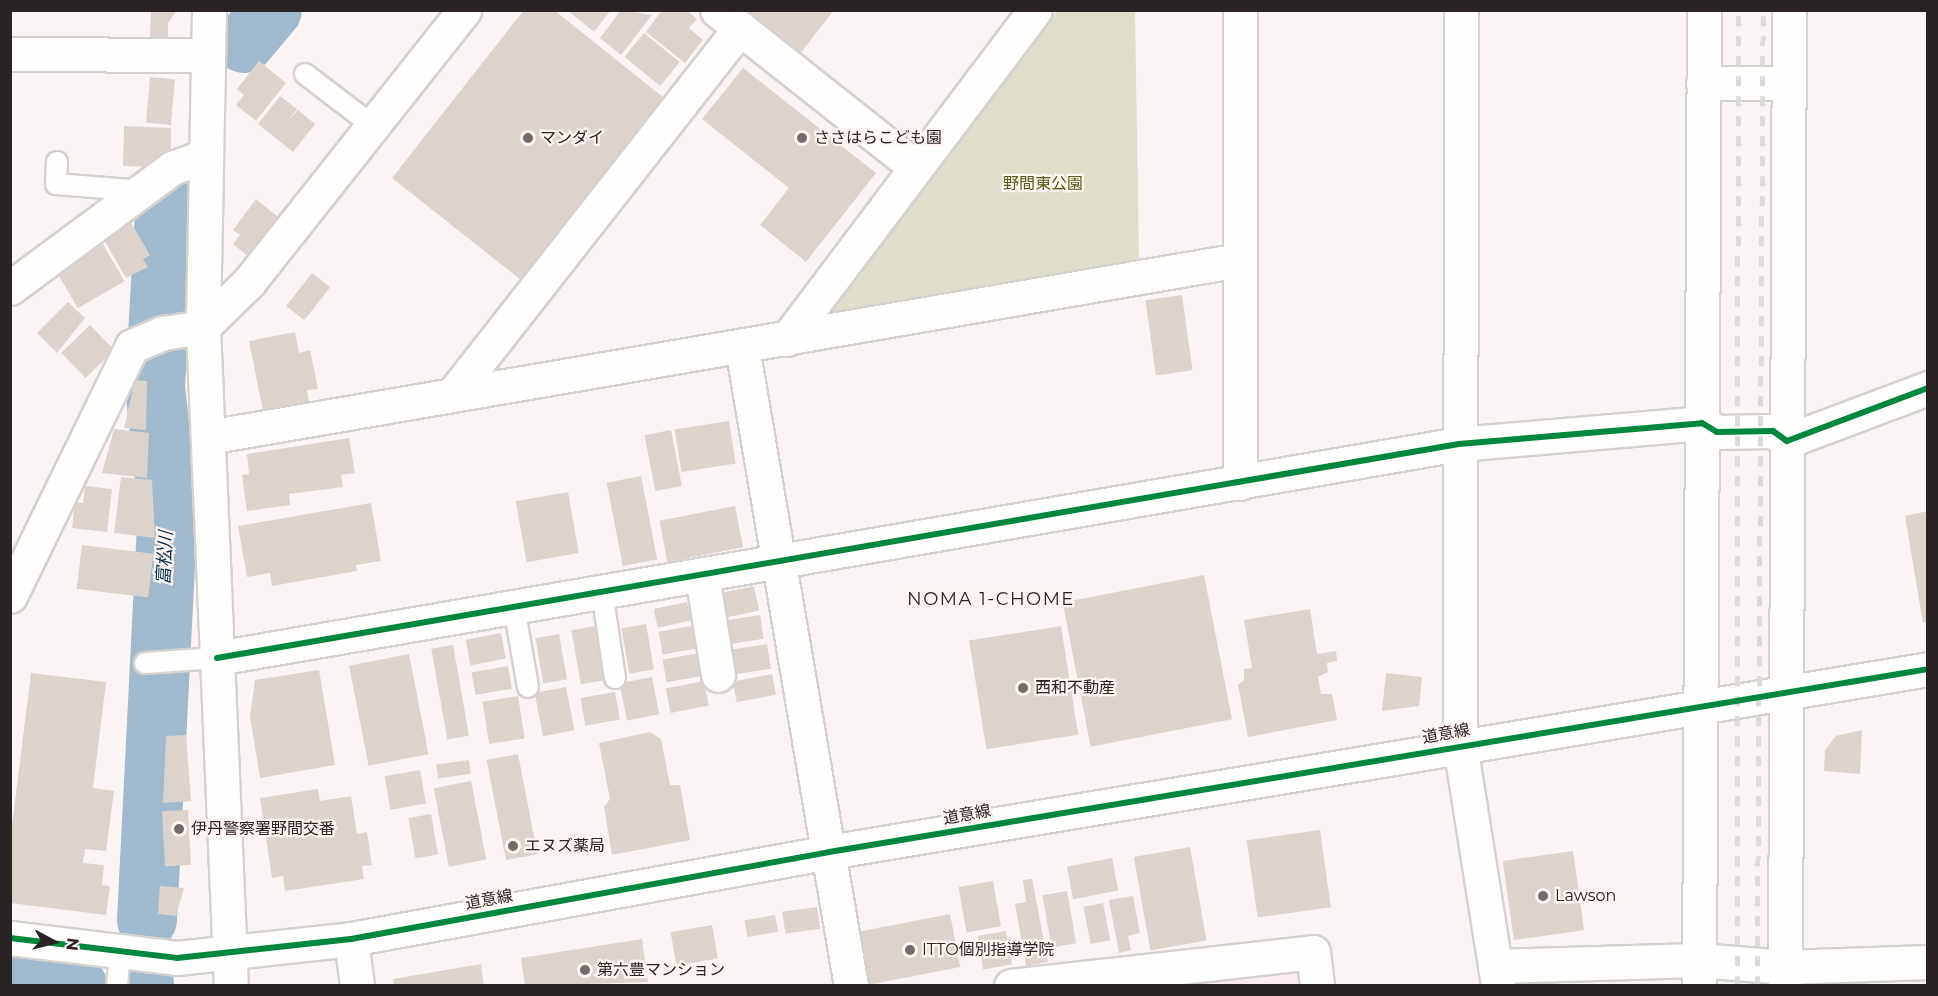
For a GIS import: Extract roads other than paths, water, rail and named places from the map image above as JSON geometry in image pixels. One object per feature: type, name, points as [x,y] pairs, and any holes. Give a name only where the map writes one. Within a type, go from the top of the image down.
[{"type":"street","points":[[209,10],[206,55],[203,327],[231,970]]},
{"type":"street","points":[[10,596],[132,346],[154,335],[203,327],[248,283],[464,10]]},
{"type":"street","points":[[787,339],[914,166],[1035,10]]},
{"type":"street","points":[[1239,10],[1240,483]]},
{"type":"street","points":[[1461,10],[1460,745],[1496,976],[1699,973],[1785,976],[1928,962]]},
{"type":"street","points":[[1699,973],[1704,10]]},
{"type":"street","points":[[1785,976],[1789,10]]},
{"type":"street","points":[[453,394],[729,19],[914,166]]},
{"type":"street","points":[[10,54],[206,55]]},
{"type":"street","points":[[1703,83],[1789,83]]},
{"type":"street","points":[[10,288],[144,191],[172,168],[205,156]]},
{"type":"street","points":[[208,436],[742,347],[1239,260]]},
{"type":"street","points":[[742,347],[851,986]]},
{"type":"street","points":[[1787,441],[1928,388]]},
{"type":"street","points":[[218,658],[1460,444],[1702,423],[1717,432],[1773,431],[1787,441]]},
{"type":"street","points":[[702,575],[718,675]]},
{"type":"street","name":"道意線","points":[[10,938],[120,968],[160,957],[231,970],[351,939],[829,852],[1702,704],[1928,669]]},
{"type":"street","points":[[351,939],[357,986]]},
{"type":"street","points":[[1011,986],[1313,952],[1317,986]]},
{"type":"lane","points":[[305,74],[373,126]]},
{"type":"lane","points":[[57,162],[56,184],[144,191]]},
{"type":"lane","points":[[602,592],[615,678]]},
{"type":"lane","points":[[514,607],[528,687]]},
{"type":"lane","points":[[145,663],[183,664],[218,658]]},
{"type":"waterway","name":"富松川","points":[[244,43],[272,10]]},
{"type":"waterway","name":"富松川","points":[[147,920],[168,505],[155,387],[166,197]]},
{"type":"waterway","name":"富松川","points":[[14,978],[77,986]]},
{"type":"railway","points":[[1737,986],[1738,10]]},
{"type":"railway","points":[[1757,986],[1763,10]]},
{"type":"place","name":"マンダイ","points":[[528,138]]},
{"type":"place","name":"ささはらこども園","points":[[802,138]]},
{"type":"place","name":"西和不動産","points":[[1023,688]]},
{"type":"place","name":"伊丹警察署野間交番","points":[[179,829]]},
{"type":"place","name":"エヌズ薬局","points":[[513,846]]},
{"type":"place","name":"Lawson","points":[[1543,896]]},
{"type":"place","name":"ITTO個別指導学院","points":[[910,950]]},
{"type":"place","name":"第六豊マンション","points":[[585,970]]},
{"type":"district","name":"NOMA 1-CHOME","points":[[991,599]]},
{"type":"park label","name":"野間東公園","points":[[1043,184]]}]
